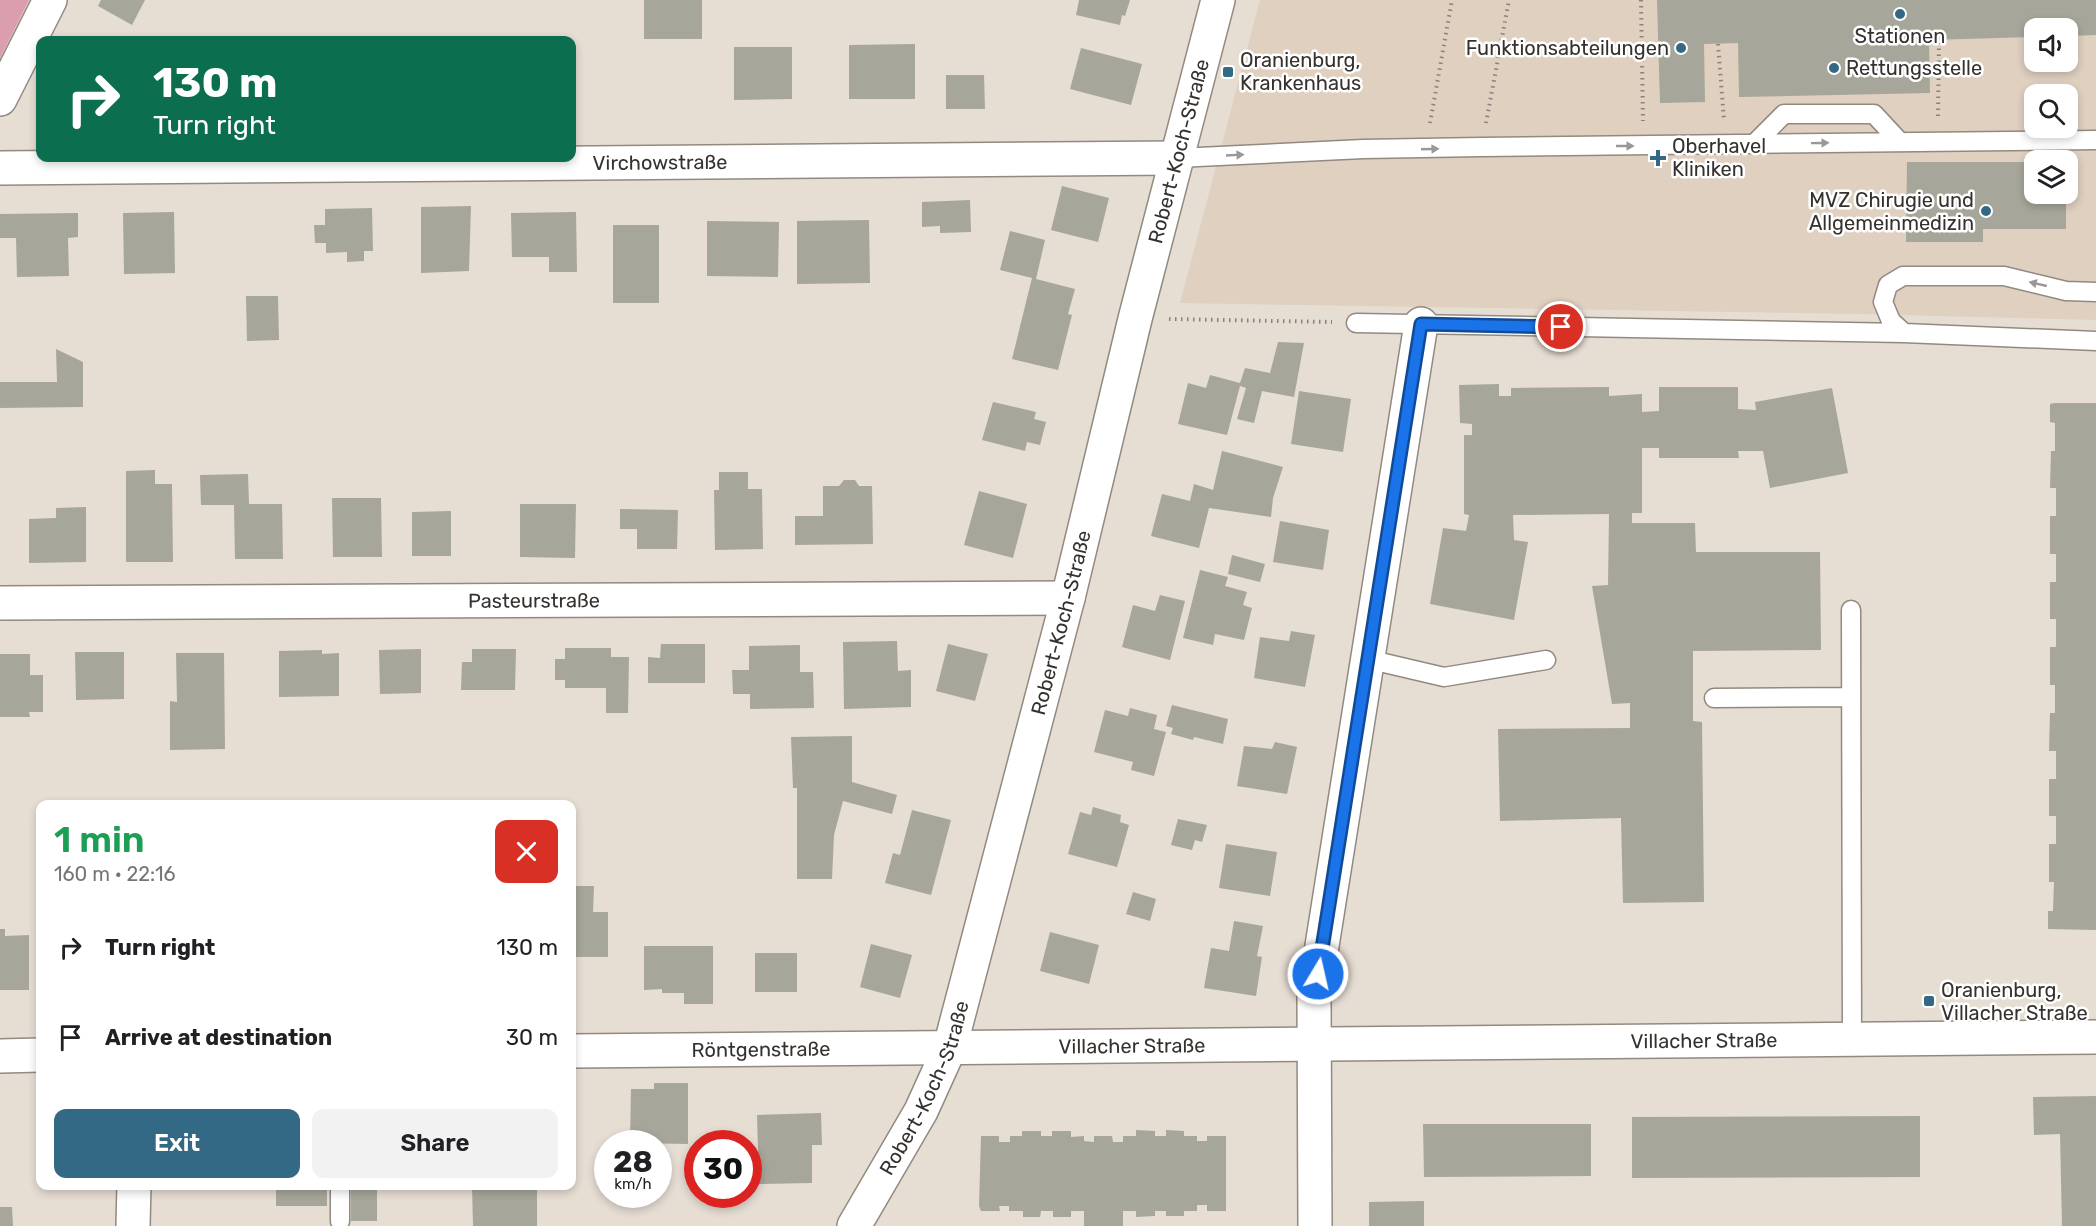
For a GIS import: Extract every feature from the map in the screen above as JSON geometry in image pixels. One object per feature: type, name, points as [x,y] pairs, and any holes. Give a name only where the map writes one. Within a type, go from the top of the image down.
[{"type":"street","points":[[0,99],[50,0]]},
{"type":"street","name":"Robert-Koch-Straße","points":[[854,1226],[921,1111],[951,1047],[1068,598],[1135,319],[1218,0]]},
{"type":"street","name":"Virchowstraße","points":[[0,168],[1177,158]]},
{"type":"street","points":[[1315,1226],[1314,996],[1421,324]]},
{"type":"street","name":"Pasteurstraße","points":[[0,603],[1068,598]]},
{"type":"street","name":"Villacher Straße","points":[[951,1047],[1852,1041],[2096,1037]]},
{"type":"street","name":"Röntgenstraße","points":[[576,1050],[951,1047]]},
{"type":"street","points":[[0,1056],[36,1055]]},
{"type":"street","points":[[134,1190],[134,1226]]},
{"type":"lane","points":[[1754,144],[1784,114],[1874,114],[1900,142]]},
{"type":"lane","points":[[1177,158],[1363,149],[2096,140]]},
{"type":"lane","points":[[1904,333],[1891,321],[1883,302],[1888,285],[1903,276],[2004,276],[2066,291],[2096,292]]},
{"type":"lane","points":[[1356,323],[1904,333],[2096,341]]},
{"type":"lane","points":[[1851,610],[1852,1041]]},
{"type":"lane","points":[[1367,658],[1444,677],[1546,660]]},
{"type":"lane","points":[[1714,698],[1851,697]]},
{"type":"lane","points":[[340,1190],[340,1221]]},
{"type":"path","points":[[1426,149],[1452,0]]},
{"type":"path","points":[[1481,147],[1509,0]]},
{"type":"path","points":[[1641,0],[1644,146]]},
{"type":"path","points":[[1938,141],[1939,39]]},
{"type":"path","points":[[1719,44],[1726,144]]},
{"type":"path","points":[[1135,319],[1356,323]]},
{"type":"shaded area","points":[[0,0],[29,0],[0,58]]},
{"type":"shaded area","name":"Oberhavel Kliniken","points":[[1260,0],[2096,0],[2096,320],[1180,303]]},
{"type":"building","points":[[101,0],[145,0],[132,25],[98,6]]},
{"type":"building","points":[[644,0],[702,0],[702,39],[644,39]]},
{"type":"building","points":[[1079,0],[1130,0],[1125,16],[1122,15],[1120,25],[1076,15]]},
{"type":"building","points":[[1657,0],[2096,0],[2096,35],[2078,36],[2078,18],[2024,18],[2024,37],[1929,40],[1930,93],[1739,97],[1738,43],[1704,44],[1705,102],[1660,103]]},
{"type":"building","points":[[915,44],[915,99],[849,99],[849,45]]},
{"type":"building","points":[[734,47],[792,47],[792,99],[734,100]]},
{"type":"building","points":[[1081,48],[1142,64],[1131,105],[1070,89]]},
{"type":"building","points":[[946,75],[984,75],[985,109],[946,109]]},
{"type":"building","name":"MVZ Chirugie und Allgemeinmedizin","points":[[1907,162],[2024,162],[2024,204],[2066,204],[2066,229],[1983,229],[1983,242],[1906,242]]},
{"type":"building","points":[[1062,186],[1109,198],[1098,242],[1051,230]]},
{"type":"building","points":[[970,200],[971,232],[940,233],[940,226],[922,227],[922,202]]},
{"type":"building","points":[[471,206],[469,271],[421,273],[421,207]]},
{"type":"building","points":[[372,208],[373,251],[364,251],[364,261],[347,262],[347,252],[326,253],[326,243],[315,243],[314,225],[325,225],[325,209]]},
{"type":"building","points":[[174,212],[175,273],[124,274],[123,213]]},
{"type":"building","points":[[576,212],[577,272],[549,272],[549,257],[512,257],[511,213]]},
{"type":"building","points":[[78,213],[78,237],[68,238],[69,276],[17,277],[16,238],[0,238],[0,214]]},
{"type":"building","points":[[869,220],[870,283],[797,284],[797,221]]},
{"type":"building","points":[[707,221],[779,222],[778,277],[707,276]]},
{"type":"building","points":[[613,225],[659,225],[659,303],[613,303]]},
{"type":"building","points":[[1010,231],[1045,240],[1036,279],[1075,289],[1068,314],[1072,315],[1058,370],[1012,359],[1032,278],[1000,270]]},
{"type":"building","points":[[246,296],[278,296],[279,340],[247,341]]},
{"type":"building","points":[[1278,342],[1304,343],[1294,397],[1262,391],[1254,423],[1237,419],[1246,388],[1240,386],[1227,435],[1178,424],[1188,383],[1206,388],[1210,375],[1240,383],[1245,368],[1270,373]]},
{"type":"building","points":[[56,349],[83,362],[83,407],[0,408],[0,382],[57,382]]},
{"type":"building","points":[[1499,384],[1499,396],[1511,396],[1511,388],[1609,387],[1609,396],[1642,394],[1642,412],[1659,411],[1659,387],[1738,387],[1738,409],[1756,410],[1755,402],[1832,388],[1848,473],[1770,488],[1763,451],[1738,451],[1739,458],[1659,458],[1659,448],[1642,448],[1642,513],[1632,513],[1632,523],[1695,523],[1696,552],[1820,552],[1821,650],[1693,651],[1693,721],[1702,722],[1704,902],[1623,903],[1621,818],[1500,821],[1498,729],[1630,728],[1630,703],[1612,704],[1592,586],[1608,585],[1609,514],[1513,515],[1514,540],[1528,542],[1514,620],[1430,604],[1443,528],[1466,531],[1469,515],[1464,514],[1464,435],[1472,435],[1472,424],[1460,423],[1459,385]]},
{"type":"building","points":[[1299,391],[1351,399],[1343,452],[1291,444]]},
{"type":"building","points":[[993,402],[1036,412],[1034,419],[1046,422],[1040,445],[1027,442],[1025,451],[982,440]]},
{"type":"building","points":[[2096,403],[2096,930],[2048,929],[2048,911],[2053,911],[2054,882],[2049,882],[2049,844],[2056,844],[2056,816],[2049,816],[2049,779],[2056,779],[2056,751],[2049,751],[2050,713],[2055,713],[2055,685],[2050,685],[2050,647],[2056,647],[2056,619],[2050,619],[2050,582],[2056,582],[2056,554],[2050,554],[2050,516],[2056,516],[2056,488],[2050,488],[2051,451],[2055,451],[2055,423],[2050,422],[2050,404]]},
{"type":"building","points":[[1222,451],[1283,467],[1273,498],[1271,517],[1209,508],[1199,548],[1151,536],[1162,494],[1190,501],[1194,484],[1213,490]]},
{"type":"building","points":[[155,470],[155,484],[172,484],[173,562],[126,562],[126,471]]},
{"type":"building","points":[[719,472],[748,472],[748,489],[762,489],[763,549],[715,550],[714,490],[719,490]]},
{"type":"building","points":[[248,474],[249,504],[282,504],[283,559],[235,559],[234,505],[201,505],[200,475]]},
{"type":"building","points":[[844,480],[855,480],[859,486],[872,486],[873,544],[795,545],[795,516],[823,516],[823,486],[839,486]]},
{"type":"building","points":[[979,491],[1027,504],[1013,558],[964,545]]},
{"type":"building","points":[[332,498],[381,498],[382,557],[333,557]]},
{"type":"building","points":[[520,504],[576,504],[575,558],[520,557]]},
{"type":"building","points":[[86,507],[86,562],[29,563],[29,519],[56,518],[56,508]]},
{"type":"building","points":[[620,509],[678,510],[677,549],[637,549],[637,529],[620,529]]},
{"type":"building","points":[[451,511],[451,556],[412,556],[412,512]]},
{"type":"building","points":[[1280,521],[1329,530],[1323,570],[1273,562]]},
{"type":"building","points":[[1232,555],[1265,564],[1260,582],[1228,574]]},
{"type":"building","points":[[1200,570],[1228,577],[1225,586],[1247,592],[1243,605],[1252,608],[1244,640],[1215,634],[1213,645],[1183,638]]},
{"type":"building","points":[[1160,595],[1185,601],[1170,660],[1122,647],[1133,605],[1155,611]]},
{"type":"building","points":[[1291,631],[1315,635],[1305,687],[1254,678],[1260,637],[1289,641]]},
{"type":"building","points":[[897,641],[898,671],[911,670],[911,707],[844,709],[843,642]]},
{"type":"building","points":[[661,644],[705,644],[705,683],[648,683],[648,657],[660,658]]},
{"type":"building","points":[[948,644],[988,654],[975,701],[936,691]]},
{"type":"building","points":[[800,645],[800,672],[813,672],[814,708],[750,709],[750,694],[733,694],[732,670],[749,670],[749,646]]},
{"type":"building","points":[[565,648],[611,648],[611,657],[629,657],[628,713],[606,713],[606,688],[565,688],[565,680],[555,680],[555,659],[565,659]]},
{"type":"building","points":[[421,649],[421,693],[380,694],[379,650]]},
{"type":"building","points":[[472,649],[516,649],[515,690],[461,690],[462,662],[472,662]]},
{"type":"building","points":[[322,650],[322,654],[339,653],[339,696],[279,697],[279,651]]},
{"type":"building","points":[[75,652],[124,652],[124,699],[76,700]]},
{"type":"building","points":[[176,653],[224,653],[225,749],[170,750],[170,701],[177,702]]},
{"type":"building","points":[[0,654],[30,654],[30,675],[43,675],[43,712],[29,712],[30,717],[0,717]]},
{"type":"building","points":[[1172,705],[1228,719],[1223,744],[1171,734],[1173,728],[1166,726]]},
{"type":"building","points":[[1130,708],[1157,715],[1154,729],[1166,732],[1154,776],[1131,770],[1133,762],[1094,752],[1105,710],[1128,716]]},
{"type":"building","points":[[852,736],[852,782],[897,795],[892,814],[843,801],[834,835],[832,879],[797,879],[797,788],[793,788],[791,737]]},
{"type":"building","points":[[1275,742],[1297,747],[1287,794],[1237,786],[1244,746],[1272,749]]},
{"type":"building","points":[[1093,807],[1121,815],[1120,822],[1129,825],[1117,867],[1068,854],[1080,812],[1091,815]]},
{"type":"building","points":[[912,810],[951,820],[931,895],[885,883],[893,853],[900,855]]},
{"type":"building","points":[[1178,819],[1207,825],[1202,842],[1195,840],[1192,850],[1171,845]]},
{"type":"building","points":[[1226,844],[1277,852],[1270,896],[1219,888]]},
{"type":"building","points":[[576,886],[594,886],[593,912],[608,912],[608,957],[576,957]]},
{"type":"building","points":[[1133,892],[1156,899],[1150,921],[1126,914]]},
{"type":"building","points":[[1234,921],[1263,926],[1257,956],[1262,957],[1256,996],[1204,988],[1211,948],[1229,951]]},
{"type":"building","points":[[0,929],[5,929],[5,936],[29,935],[29,990],[0,990]]},
{"type":"building","points":[[1050,932],[1099,945],[1089,984],[1040,971]]},
{"type":"building","points":[[871,944],[912,955],[900,998],[860,987]]},
{"type":"building","points":[[644,946],[713,946],[713,1004],[684,1004],[684,993],[662,993],[662,989],[644,990]]},
{"type":"building","points":[[755,953],[797,953],[797,992],[755,992]]},
{"type":"building","points":[[654,1083],[688,1083],[688,1130],[684,1130],[684,1144],[672,1144],[672,1130],[630,1130],[631,1089],[654,1089]]},
{"type":"building","points":[[2096,1096],[2096,1226],[2062,1226],[2060,1134],[2034,1135],[2033,1097]]},
{"type":"building","points":[[821,1113],[822,1145],[812,1145],[812,1183],[762,1184],[762,1130],[757,1130],[757,1115]]},
{"type":"building","points":[[1920,1116],[1920,1177],[1632,1178],[1632,1117]]},
{"type":"building","points":[[1423,1124],[1591,1124],[1591,1176],[1424,1177]]},
{"type":"building","points":[[1136,1130],[1155,1131],[1155,1136],[1166,1136],[1166,1130],[1184,1131],[1184,1136],[1197,1136],[1197,1141],[1207,1141],[1207,1136],[1226,1136],[1226,1211],[1207,1211],[1207,1205],[1197,1205],[1197,1211],[1184,1211],[1184,1216],[1166,1216],[1166,1211],[1155,1211],[1155,1216],[1136,1217],[1136,1211],[1123,1211],[1123,1226],[1084,1226],[1084,1211],[1071,1211],[1071,1217],[1053,1217],[1053,1211],[1041,1211],[1040,1217],[1023,1217],[1023,1211],[1009,1211],[1009,1206],[999,1206],[1000,1211],[981,1211],[979,1206],[981,1136],[999,1136],[999,1142],[1010,1142],[1010,1136],[1022,1136],[1022,1131],[1041,1131],[1041,1136],[1052,1136],[1052,1131],[1071,1131],[1071,1137],[1084,1136],[1084,1141],[1094,1142],[1094,1136],[1112,1136],[1113,1142],[1123,1142],[1123,1136],[1136,1136]]},
{"type":"building","points":[[276,1190],[327,1190],[327,1206],[276,1206]]},
{"type":"building","points":[[351,1190],[377,1190],[377,1221],[351,1221]]},
{"type":"building","points":[[472,1190],[537,1190],[537,1226],[473,1226]]},
{"type":"building","points":[[1424,1201],[1424,1226],[1369,1226],[1369,1202]]},
{"type":"building","points":[[0,1207],[12,1207],[13,1226],[0,1226]]},
{"type":"place","name":"Stationen","points":[[1900,14]]},
{"type":"place","name":"Funktionsabteilungen","points":[[1681,48]]},
{"type":"place","name":"Rettungsstelle","points":[[1834,68]]},
{"type":"place","name":"Oranienburg, Krankenhaus","points":[[1228,72]]},
{"type":"place","name":"Oberhavel Kliniken","points":[[1658,158]]},
{"type":"place","name":"MVZ Chirugie und Allgemeinmedizin","points":[[1986,211]]},
{"type":"place","name":"Oranienburg, Villacher Straße","points":[[1929,1001]]},
{"type":"route","points":[[1318,974],[1421,324],[1561,327]]}]
